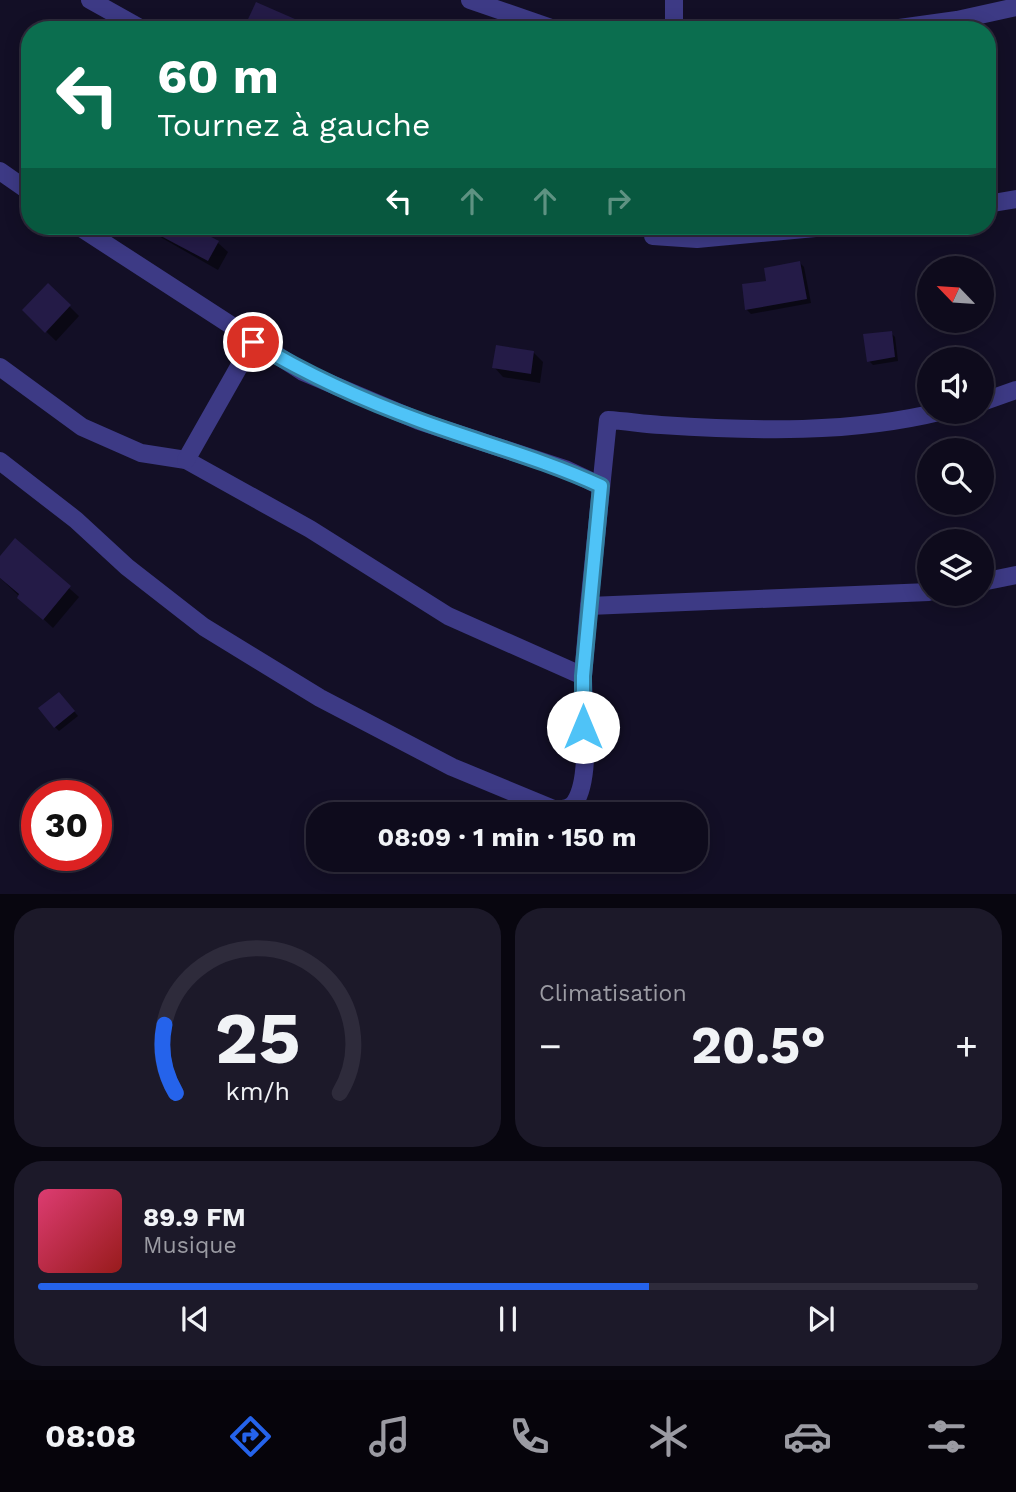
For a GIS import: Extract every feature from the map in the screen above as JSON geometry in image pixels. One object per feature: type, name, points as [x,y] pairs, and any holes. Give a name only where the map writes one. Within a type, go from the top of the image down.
[{"type":"street","points":[[90,0],[128,21]]},
{"type":"street","points":[[470,0],[531,21]]},
{"type":"street","points":[[674,0],[674,21]]},
{"type":"street","points":[[950,21],[1016,7]]},
{"type":"street","points":[[0,171],[21,186]]},
{"type":"street","points":[[996,202],[1016,199]]},
{"type":"street","points":[[92,235],[303,372],[381,405],[565,469],[601,486]]},
{"type":"street","points":[[653,235],[697,239],[740,235]]},
{"type":"street","points":[[186,460],[253,342]]},
{"type":"street","points":[[0,367],[82,427],[141,453],[186,460],[310,529],[448,616],[583,676]]},
{"type":"street","points":[[994,398],[1016,390]]},
{"type":"street","points":[[0,461],[76,520],[128,567],[204,627],[320,698],[452,767],[556,810],[569,808],[576,802],[583,777],[583,676],[608,420],[703,427],[810,429],[894,423],[917,417]]},
{"type":"street","points":[[994,580],[1016,575]]},
{"type":"street","points":[[589,606],[917,592]]},
{"type":"building","points":[[256,2],[299,21],[247,21]]},
{"type":"building","points":[[159,235],[207,235],[219,241],[208,261]]},
{"type":"building","points":[[800,261],[807,299],[745,310],[742,284],[766,281],[764,268]]},
{"type":"building","points":[[48,283],[71,305],[45,333],[22,310]]},
{"type":"building","points":[[892,331],[895,357],[867,362],[863,334]]},
{"type":"building","points":[[496,345],[534,351],[531,374],[492,368]]},
{"type":"building","points":[[15,538],[71,586],[43,620],[17,598],[19,594],[0,578],[0,556]]},
{"type":"building","points":[[59,692],[75,711],[54,728],[38,708]]},
{"type":"route","points":[[253,342],[303,372],[419,421],[565,469],[601,486],[583,676],[583,727]]}]
